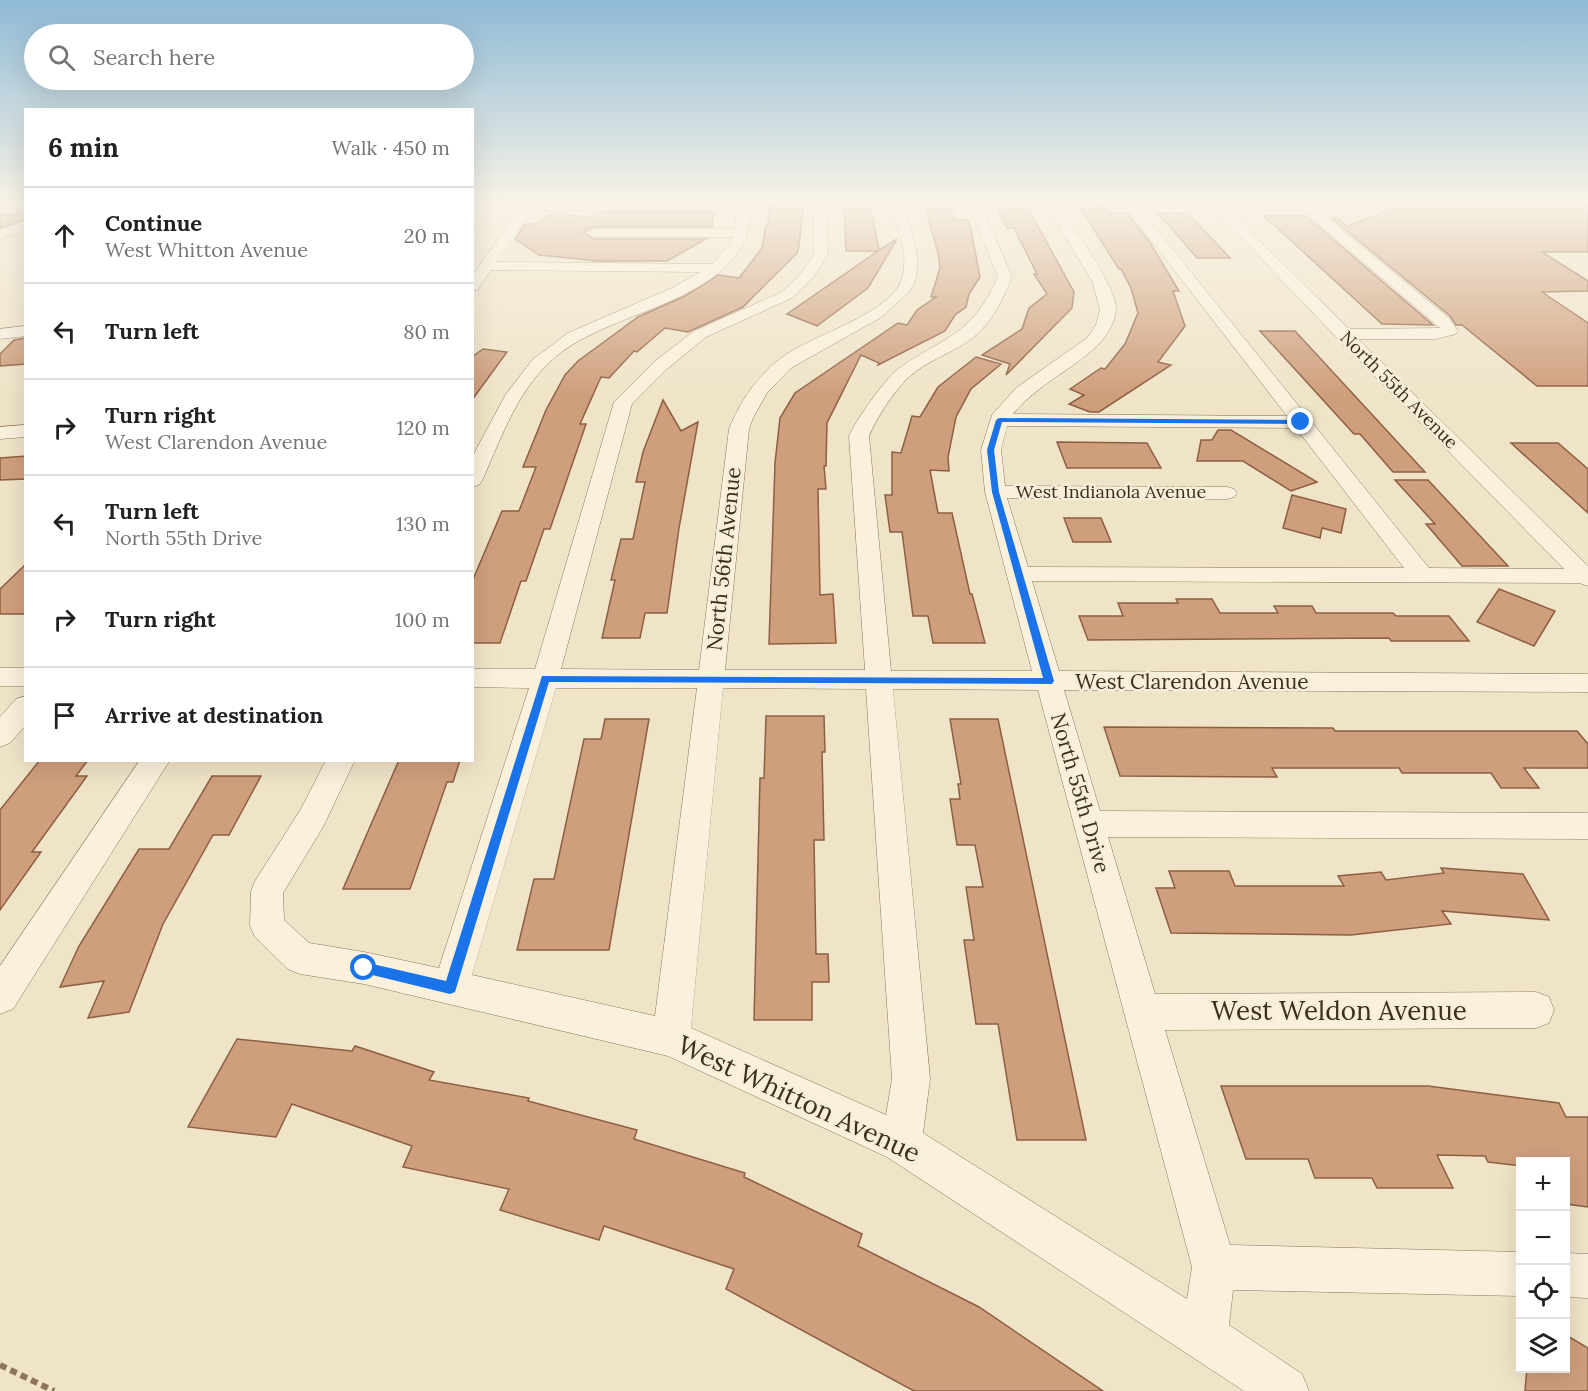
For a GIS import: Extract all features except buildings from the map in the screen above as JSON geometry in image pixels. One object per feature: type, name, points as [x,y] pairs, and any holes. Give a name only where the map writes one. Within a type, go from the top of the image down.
[{"type":"street","points":[[474,477],[510,401],[522,382],[552,351],[597,324],[684,288],[720,265]]},
{"type":"street","points":[[450,988],[545,679],[623,402],[661,364],[700,334],[787,295],[808,275],[814,265]]},
{"type":"street","name":"North 56th Avenue","points":[[671,1038],[712,678],[731,484],[739,429],[747,407],[756,393],[792,359],[877,314],[908,283],[910,265]]},
{"type":"street","points":[[900,1143],[910,1079],[859,436],[864,424],[902,374],[977,326],[1001,288],[1005,277],[1000,265]]},
{"type":"street","name":"North 55th Drive","points":[[1088,265],[1106,297],[1108,309],[1104,325],[1093,341],[1022,392],[999,420],[991,450],[995,492],[1214,1267],[1204,1336]]},
{"type":"street","points":[[1177,265],[1421,574]]},
{"type":"street","name":"North 55th Avenue","points":[[1274,265],[1586,577]]},
{"type":"street","points":[[1342,334],[1436,334],[1450,331],[1443,321],[1375,265]]},
{"type":"street","points":[[474,284],[488,266],[718,268]]},
{"type":"street","points":[[0,334],[24,332]]},
{"type":"street","points":[[999,420],[1301,422]]},
{"type":"street","points":[[0,433],[24,431]]},
{"type":"street","name":"West Indianola Avenue","points":[[995,492],[1227,493]]},
{"type":"street","points":[[1019,574],[1421,574],[1586,577]]},
{"type":"street","points":[[0,677],[24,677]]},
{"type":"street","name":"West Clarendon Avenue","points":[[474,678],[1588,683]]},
{"type":"street","points":[[0,736],[24,708]]},
{"type":"street","points":[[0,997],[155,762]]},
{"type":"street","name":"West Whitton Avenue","points":[[340,762],[312,818],[267,891],[267,926],[300,958],[364,968],[671,1038],[900,1143],[1204,1336],[1285,1391]]},
{"type":"street","points":[[1089,824],[1588,826]]},
{"type":"street","name":"West Weldon Avenue","points":[[1143,1012],[1536,1010]]},
{"type":"street","points":[[1214,1267],[1516,1274]]},
{"type":"street","points":[[1570,1275],[1588,1276]]},
{"type":"path","points":[[0,1365],[54,1391]]},
{"type":"route","points":[[364,968],[450,988],[545,679],[1049,681],[995,492],[991,450],[999,420],[1301,422]]}]
